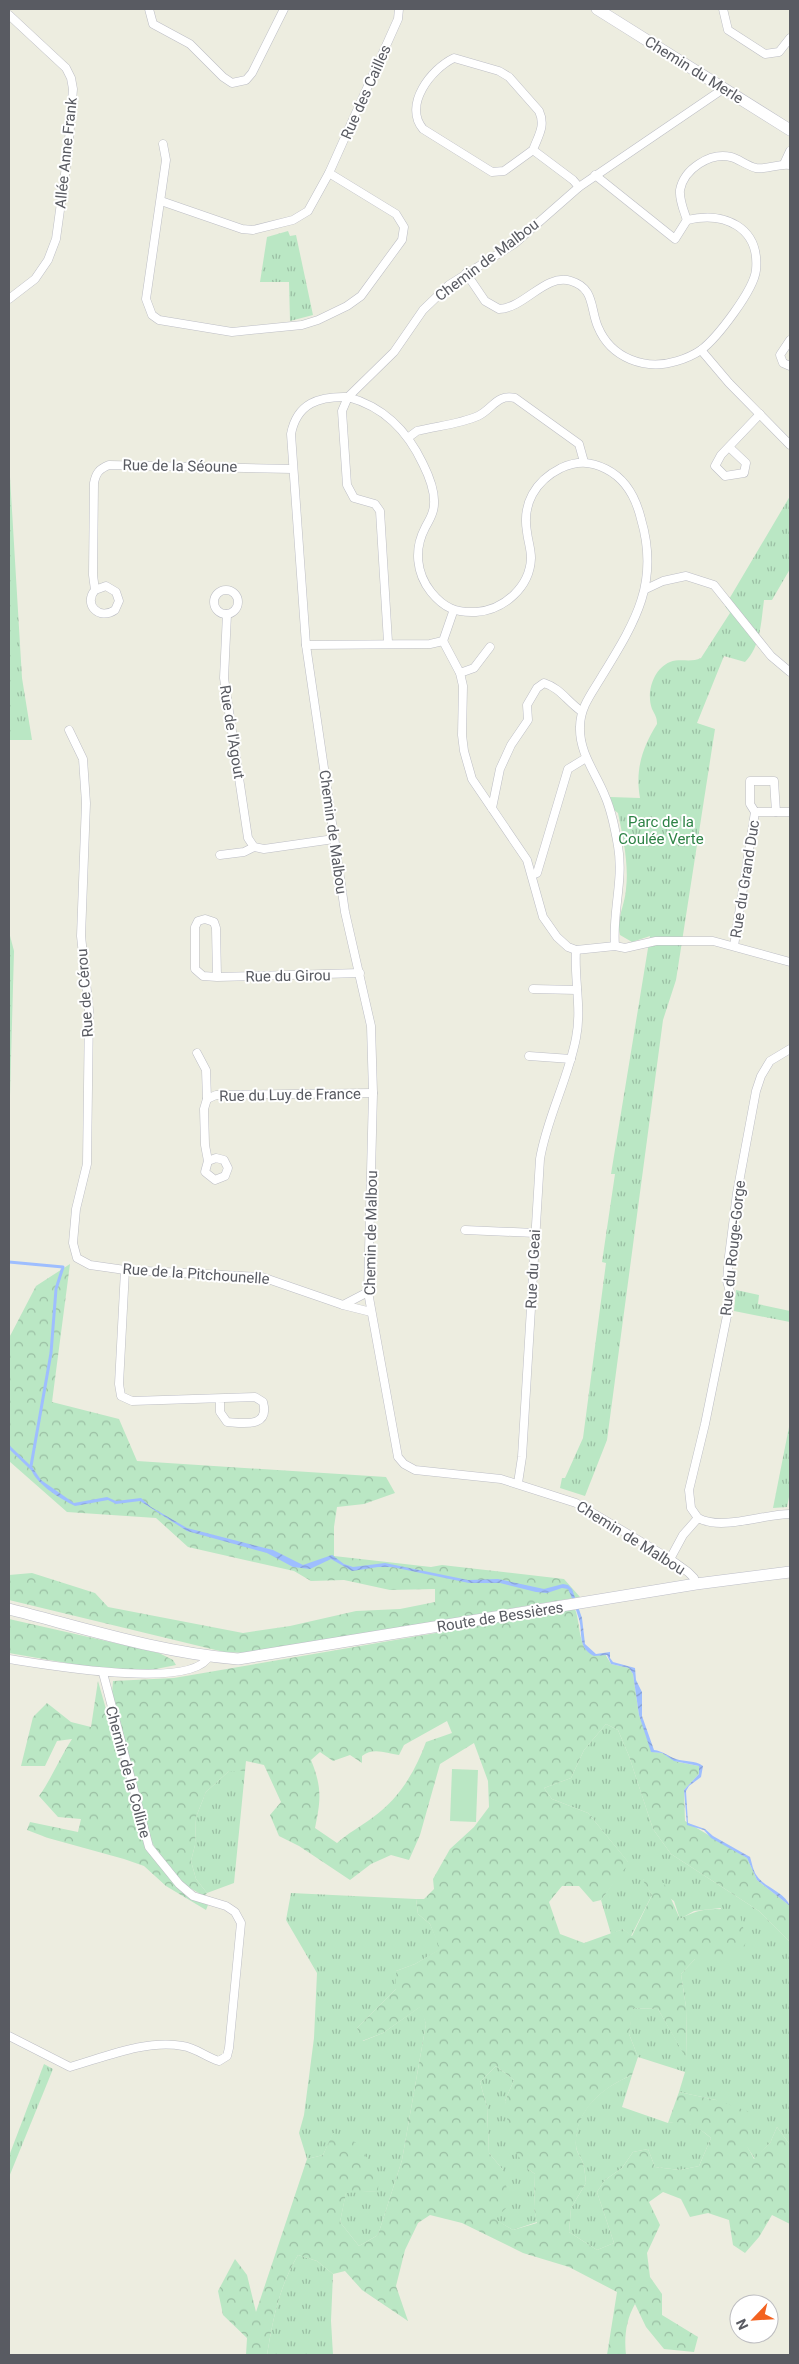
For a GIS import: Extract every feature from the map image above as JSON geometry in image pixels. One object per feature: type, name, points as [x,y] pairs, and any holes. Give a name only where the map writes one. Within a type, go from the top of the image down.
[{"type":"main road","name":"Chemin du Merle","points":[[597,9],[790,130]]},
{"type":"main road","name":"Route de Bessières","points":[[9,1609],[209,1656],[238,1659],[696,1584],[790,1572]]},
{"type":"street","points":[[149,9],[153,24],[190,44],[223,77],[232,83],[246,80],[252,73],[284,9]]},
{"type":"street","name":"Rue des Cailles","points":[[161,201],[242,229],[252,230],[301,216],[308,211],[329,174],[398,19],[399,9]]},
{"type":"street","points":[[723,9],[728,30],[765,54],[779,52],[790,38]]},
{"type":"street","name":"Allée Anne Frank","points":[[9,16],[66,68],[71,78],[73,89],[68,152],[56,239],[48,260],[35,279],[9,299]]},
{"type":"street","points":[[454,58],[499,71],[509,77],[539,111],[542,117],[542,130],[533,150],[504,171],[492,172],[423,129],[416,121],[415,103],[440,66],[454,58]]},
{"type":"street","name":"Chemin de Malbou","points":[[696,1584],[694,1578],[688,1572],[670,1559],[576,1502],[500,1478],[427,1473],[415,1470],[404,1464],[398,1457],[368,1292],[373,1093],[371,1026],[360,973],[348,929],[306,645],[291,434],[297,413],[310,404],[332,396],[348,397],[394,352],[423,310],[449,284],[514,244],[578,187],[723,89]]},
{"type":"street","points":[[163,144],[166,160],[146,299],[152,315],[159,320],[232,332],[302,325],[326,317],[361,296],[397,247],[404,233],[401,222],[396,214],[329,174]]},
{"type":"street","points":[[533,150],[573,180],[578,187]]},
{"type":"street","points":[[688,220],[681,205],[680,191],[689,172],[698,165],[720,156],[731,157],[755,168],[767,168],[787,164],[790,151]]},
{"type":"street","points":[[466,273],[485,301],[499,310],[516,305],[555,282],[572,281],[580,285],[592,299],[598,328],[612,350],[640,364],[676,361],[701,350],[742,304],[756,270],[755,255],[750,238],[739,226],[727,219],[712,217],[688,220],[675,239],[596,175]]},
{"type":"street","points":[[790,340],[780,355],[783,363],[790,366]]},
{"type":"street","points":[[701,350],[729,383],[790,445]]},
{"type":"street","points":[[409,436],[417,430],[478,416],[499,399],[508,396],[515,398],[579,444],[584,462]]},
{"type":"street","points":[[388,642],[380,511],[376,504],[354,498],[347,485],[342,411],[348,397],[360,400],[384,413],[409,436],[428,475],[434,503],[432,514],[420,539],[418,565],[430,591],[453,612],[481,611],[496,607],[516,593],[528,575],[531,561],[525,519],[526,506],[538,485],[549,476],[574,463],[584,462],[600,466],[615,474],[632,496],[646,536],[646,589],[627,636],[581,711],[580,731],[586,758],[612,815],[619,850],[620,890],[614,935],[615,946]]},
{"type":"street","points":[[729,447],[760,414]]},
{"type":"street","name":"Rue de la Séoune","points":[[95,590],[93,575],[94,483],[96,475],[102,468],[109,465],[293,469]]},
{"type":"street","points":[[646,589],[663,581],[686,576],[714,585],[771,656],[790,672]]},
{"type":"street","points":[[453,612],[443,642],[460,673],[463,686],[464,751],[472,779],[519,845],[532,875],[543,917],[549,928],[568,946],[576,950]]},
{"type":"street","name":"Rue de l'Agout","points":[[226,614],[224,678],[248,838],[254,847]]},
{"type":"street","points":[[306,645],[388,642],[430,644],[443,642]]},
{"type":"street","points":[[460,673],[474,668],[490,647]]},
{"type":"street","points":[[492,808],[500,769],[511,745],[528,720],[527,705],[537,688],[544,682],[554,686],[562,692],[567,701],[581,711]]},
{"type":"street","name":"Rue de Cérou","points":[[69,730],[83,759],[86,803],[82,936],[89,1010],[87,1164],[76,1209],[73,1243],[77,1258]]},
{"type":"street","points":[[532,875],[537,873],[568,769],[586,758]]},
{"type":"street","name":"Rue du Grand Duc","points":[[734,946],[755,812],[750,804],[750,781],[774,781],[776,812]]},
{"type":"street","name":"Rue du Grand Duc","points":[[755,812],[790,812]]},
{"type":"street","points":[[220,855],[244,852],[254,847],[264,850],[334,839]]},
{"type":"street","name":"Rue du Girou","points":[[217,977],[216,928],[214,922],[205,919],[198,921],[195,927],[195,969],[203,976],[217,977],[360,973]]},
{"type":"street","name":"Rue du Grand Duc","points":[[576,950],[615,946],[625,948],[656,942],[714,941],[790,962]]},
{"type":"street","name":"Rue du Geai","points":[[518,1483],[522,1457],[535,1233],[543,1141],[577,1036],[576,950]]},
{"type":"street","points":[[533,990],[577,990]]},
{"type":"street","name":"Rue du Rouge-Gorge","points":[[698,1518],[692,1508],[689,1490],[705,1424],[729,1306],[730,1292],[727,1281],[729,1256],[752,1112],[761,1076],[770,1061],[790,1049]]},
{"type":"street","name":"Rue du Luy de France","points":[[196,1052],[206,1070],[208,1099],[204,1109],[208,1161]]},
{"type":"street","points":[[529,1056],[571,1059]]},
{"type":"street","name":"Rue du Luy de France","points":[[208,1099],[216,1095],[373,1093]]},
{"type":"street","points":[[465,1230],[535,1233]]},
{"type":"street","name":"Rue de la Pitchounelle","points":[[77,1258],[90,1265],[125,1270],[262,1277],[277,1280],[343,1306],[371,1312]]},
{"type":"street","points":[[125,1270],[118,1384],[121,1396],[132,1401],[255,1397],[263,1402],[265,1410],[261,1419],[255,1423],[227,1422],[220,1412],[220,1399]]},
{"type":"street","points":[[343,1306],[368,1292]]},
{"type":"street","points":[[670,1559],[683,1535],[698,1518],[706,1522],[722,1523],[777,1514],[790,1514]]},
{"type":"street","points":[[9,1659],[103,1673],[156,1674],[192,1668],[202,1664],[209,1656]]},
{"type":"street","name":"Chemin de la Colline","points":[[9,2036],[70,2067],[138,2048],[163,2045],[193,2048],[213,2059],[224,2060],[230,2048],[241,1923],[235,1912],[226,1906],[193,1896],[178,1884],[149,1847],[103,1673]]},
{"type":"green space","points":[[288,231],[290,236],[296,235],[313,315],[290,321],[289,282],[260,282],[267,237]]},
{"type":"green space","points":[[9,460],[22,678],[32,740],[9,740]]},
{"type":"green space","name":"Parc de la Coulée Verte","points":[[790,496],[790,569],[772,600],[764,600],[757,641],[750,656],[745,662],[724,656],[697,723],[715,729],[676,980],[663,1020],[607,1440],[585,1496],[560,1488],[562,1478],[565,1478],[583,1438],[606,1263],[602,1262],[615,1174],[611,1174],[650,936],[632,942],[620,935],[619,923],[627,880],[626,860],[618,813],[614,810],[610,797],[640,798],[638,778],[641,760],[647,742],[657,724],[650,703],[652,682],[659,670],[670,662],[701,658],[730,613],[725,606]]},
{"type":"green space","points":[[9,932],[14,951],[9,1132]]},
{"type":"green space","points":[[70,1264],[52,1402],[119,1419],[137,1461],[386,1477],[395,1493],[364,1504],[337,1507],[334,1527],[334,1556],[431,1567],[442,1565],[564,1579],[580,1597],[247,1653],[224,1652],[9,1600],[9,1575],[32,1573],[95,1593],[108,1607],[243,1633],[290,1626],[356,1611],[400,1609],[435,1602],[435,1589],[390,1590],[344,1580],[311,1581],[294,1571],[188,1547],[156,1518],[67,1512],[9,1461],[9,1338],[36,1286]]},
{"type":"green space","points":[[736,1290],[759,1295],[758,1304],[790,1311],[790,1322],[734,1311]]},
{"type":"green space","points":[[790,1422],[790,1492],[787,1507],[773,1508]]},
{"type":"green space","points":[[575,1609],[582,1640],[589,1652],[596,1655],[605,1654],[611,1664],[629,1668],[633,1674],[639,1715],[653,1752],[662,1753],[678,1762],[699,1766],[699,1774],[684,1790],[685,1821],[747,1858],[757,1880],[790,1906],[790,1942],[759,1911],[671,1854],[653,1829],[629,1756],[618,1730],[606,1724],[584,1750],[571,1778],[544,1788],[552,1799],[588,1813],[629,1863],[601,1900],[593,1902],[579,1886],[562,1886],[549,1902],[560,1934],[584,1943],[623,1929],[632,1936],[652,1895],[642,1879],[664,1883],[680,1919],[687,1915],[709,1910],[724,1909],[739,1912],[747,1942],[731,1960],[695,1959],[681,1974],[686,2007],[687,2060],[658,2009],[633,2008],[629,2034],[638,2057],[632,2075],[611,2086],[592,2102],[585,2111],[577,2133],[576,2148],[583,2163],[586,2183],[571,2208],[569,2232],[597,2250],[614,2243],[597,2192],[605,2180],[622,2168],[633,2152],[648,2149],[655,2167],[680,2170],[699,2166],[711,2138],[691,2125],[674,2122],[668,2123],[679,2092],[716,2100],[753,2113],[747,2146],[754,2159],[770,2143],[777,2127],[790,2145],[790,2224],[772,2215],[759,2237],[745,2253],[733,2245],[729,2220],[708,2213],[690,2217],[681,2199],[663,2192],[649,2202],[660,2225],[647,2253],[650,2277],[662,2294],[662,2315],[698,2337],[694,2352],[664,2349],[646,2327],[635,2304],[626,2329],[626,2355],[607,2355],[617,2292],[569,2267],[523,2253],[462,2223],[430,2215],[418,2223],[405,2250],[396,2286],[408,2321],[362,2290],[345,2271],[333,2274],[317,2261],[298,2255],[281,2291],[267,2355],[246,2355],[247,2338],[223,2315],[218,2291],[235,2259],[247,2275],[256,2312],[307,2159],[323,2155],[333,2133],[355,2142],[379,2173],[378,2191],[346,2193],[340,2222],[359,2246],[378,2235],[402,2160],[426,2024],[420,2007],[383,2033],[362,2041],[357,2028],[396,1989],[396,1971],[415,1964],[440,1949],[430,1924],[418,1914],[416,1899],[424,1899],[434,1889],[433,1879],[450,1849],[474,1827],[489,1807],[488,1781],[474,1743],[440,1764],[420,1835],[409,1860],[391,1855],[371,1864],[350,1880],[299,1846],[279,1836],[270,1815],[281,1802],[264,1765],[246,1761],[245,1771],[229,1771],[206,1792],[196,1817],[195,1845],[191,1861],[196,1879],[207,1893],[204,1896],[183,1884],[162,1860],[146,1832],[112,1693],[113,1681],[174,1678]],"holes":[[[447,1721],[452,1733],[426,1742],[417,1764],[405,1784],[382,1811],[337,1843],[315,1828],[319,1786],[311,1760],[320,1752],[333,1761],[350,1755],[362,1763],[362,1756],[366,1753],[380,1751],[399,1755],[404,1745]],[[496,2066],[514,2080],[505,2101],[509,2134],[516,2153],[528,2169],[535,2174],[534,2208],[537,2223],[513,2230],[495,2219],[510,2204],[503,2170],[489,2153],[487,2107],[480,2082]]]},
{"type":"green space","points":[[9,1619],[159,1653],[173,1660],[176,1665],[146,1671],[101,1669],[9,1653]]},
{"type":"green space","points":[[98,1681],[145,1847],[176,1885],[189,1896],[208,1905],[206,1910],[166,1886],[144,1866],[27,1830],[30,1822],[78,1832],[81,1819],[58,1817],[39,1796],[72,1739],[57,1741],[45,1766],[21,1766],[33,1717],[47,1703],[71,1722],[91,1727]]},
{"type":"green space","points":[[606,1724],[618,1730],[629,1756],[653,1829],[671,1854],[759,1911],[790,1942],[790,2145],[777,2127],[770,2143],[755,2159],[716,2100],[679,2092],[685,2072],[638,2057],[629,2034],[632,2008],[658,2009],[687,2059],[686,2007],[681,1974],[695,1959],[721,1908],[694,1911],[680,1919],[674,1901],[643,1879],[652,1895],[631,1936],[623,1929],[611,1934],[601,1900],[628,1862],[588,1813],[552,1799],[544,1788],[571,1778],[584,1750]]},
{"type":"green space","points":[[452,1769],[478,1770],[476,1822],[450,1821]]},
{"type":"green space","points":[[229,1771],[245,1771],[234,1883],[207,1893],[196,1879],[191,1861],[195,1845],[196,1817],[206,1792]]},
{"type":"green space","points":[[291,1893],[416,1899],[418,1914],[430,1924],[441,1949],[415,1964],[396,1971],[396,1989],[357,2028],[363,2041],[383,2033],[421,2006],[426,2024],[402,2160],[378,2235],[359,2246],[340,2222],[346,2192],[378,2191],[333,2134],[323,2155],[307,2159],[299,2133],[304,2115],[314,2038],[317,1973],[286,1920]]},
{"type":"green space","points":[[44,2064],[53,2069],[9,2177],[9,2156]]},
{"type":"green space","points":[[496,2066],[514,2080],[505,2101],[528,2169],[535,2174],[534,2208],[537,2222],[513,2230],[494,2219],[503,2170],[489,2153],[487,2107],[480,2082]]},
{"type":"green space","points":[[632,2075],[622,2107],[668,2123],[679,2121],[696,2126],[711,2138],[699,2166],[680,2170],[655,2167],[648,2149],[633,2152],[622,2168],[605,2180],[597,2192],[614,2243],[597,2250],[569,2232],[571,2208],[586,2183],[584,2165],[576,2148],[577,2132],[580,2121],[592,2101],[611,2086]]},
{"type":"green space","points":[[298,2255],[317,2261],[333,2274],[331,2321],[333,2355],[267,2355],[281,2291]]},
{"type":"water","points":[[30,1464],[41,1480],[74,1503],[107,1497],[116,1501],[141,1498],[151,1507],[187,1528],[273,1550],[303,1565],[332,1555],[344,1564],[353,1567],[385,1563],[468,1580],[498,1579],[544,1589],[563,1584],[568,1585],[572,1589],[582,1618],[585,1644],[596,1654],[610,1652],[610,1658],[613,1662],[635,1668],[636,1680],[642,1692],[642,1716],[654,1750],[660,1751],[676,1759],[703,1766],[701,1777],[689,1786],[686,1791],[688,1823],[705,1829],[713,1836],[750,1857],[757,1876],[784,1897],[790,1906],[757,1880],[747,1858],[711,1838],[704,1830],[687,1825],[684,1790],[699,1774],[699,1766],[674,1761],[662,1753],[651,1752],[639,1715],[633,1674],[629,1668],[611,1664],[607,1655],[594,1656],[588,1652],[583,1643],[580,1622],[568,1589],[562,1588],[547,1593],[536,1592],[500,1583],[469,1583],[392,1567],[352,1571],[331,1559],[310,1569],[293,1567],[267,1553],[187,1531],[140,1501],[116,1504],[108,1500],[75,1506],[41,1483],[35,1477]]},
{"type":"waterway","points":[[9,1262],[63,1267],[56,1289],[51,1353],[31,1466]]},
{"type":"waterway","points":[[9,1447],[32,1469]]}]
